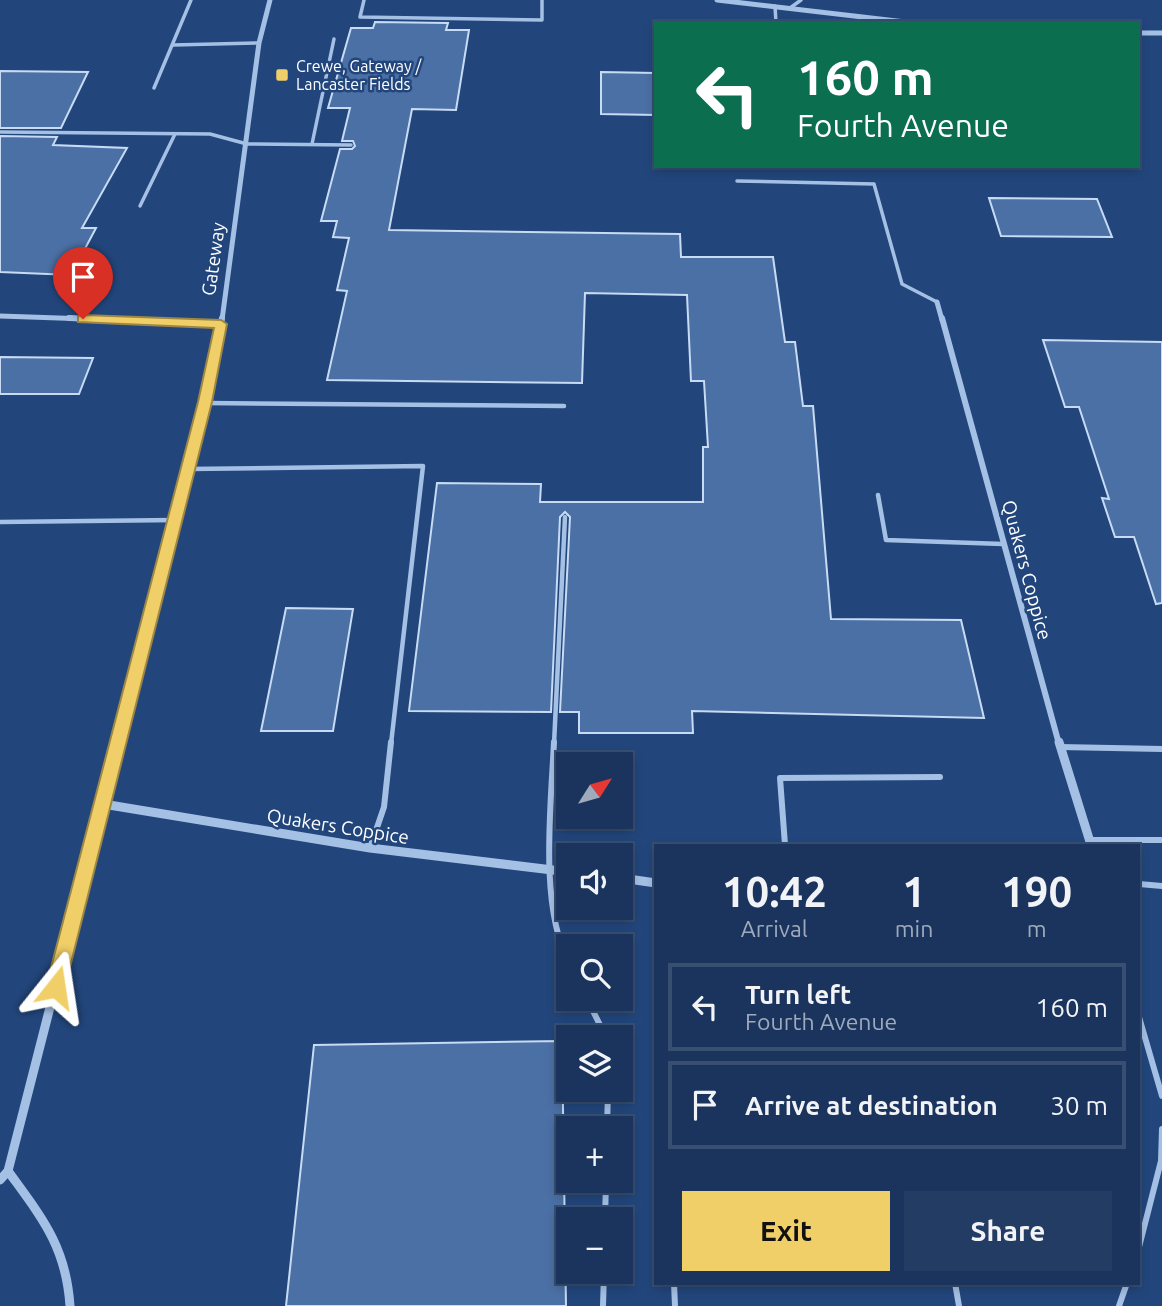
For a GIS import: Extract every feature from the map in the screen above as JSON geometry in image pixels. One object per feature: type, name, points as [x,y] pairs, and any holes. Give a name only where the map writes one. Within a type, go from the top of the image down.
[{"type":"street","name":"Gateway","points":[[0,1180],[8,1171],[205,402],[221,324],[259,43],[270,0]]},
{"type":"street","points":[[717,0],[897,21]]},
{"type":"street","points":[[1140,33],[1162,33]]},
{"type":"street","name":"Quakers Coppice","points":[[937,302],[1060,747],[1091,843]]},
{"type":"street","points":[[0,316],[221,324]]},
{"type":"street","name":"Quakers Coppice","points":[[103,804],[370,848],[556,870]]},
{"type":"street","points":[[633,880],[654,883]]},
{"type":"street","points":[[8,1171],[51,1231],[68,1275],[70,1306]]},
{"type":"lane","points":[[155,88],[191,0]]},
{"type":"lane","points":[[364,0],[360,17],[542,20],[542,0]]},
{"type":"lane","points":[[790,8],[801,0]]},
{"type":"lane","points":[[775,6],[776,21]]},
{"type":"lane","points":[[312,144],[334,39]]},
{"type":"lane","points":[[173,45],[259,43]]},
{"type":"lane","points":[[0,132],[210,134],[247,144],[351,145]]},
{"type":"lane","points":[[140,206],[175,134]]},
{"type":"lane","points":[[737,181],[874,184],[902,284],[937,302]]},
{"type":"lane","points":[[205,402],[564,406]]},
{"type":"lane","points":[[188,469],[423,466],[384,807],[370,848]]},
{"type":"lane","points":[[878,495],[886,540],[1003,544]]},
{"type":"lane","points":[[559,934],[548,869],[565,517]]},
{"type":"lane","points":[[0,522],[175,520]]},
{"type":"lane","points":[[1060,747],[1162,750]]},
{"type":"lane","points":[[786,844],[780,778],[940,777]]},
{"type":"lane","points":[[1091,843],[1162,840]]},
{"type":"lane","points":[[1140,884],[1162,886]]},
{"type":"lane","points":[[1140,1020],[1162,1096]]},
{"type":"lane","points":[[1140,1243],[1161,1161],[1162,1129]]},
{"type":"lane","points":[[603,1306],[604,1284]]},
{"type":"lane","points":[[674,1285],[675,1306]]},
{"type":"lane","points":[[955,1285],[959,1306]]},
{"type":"lane","points":[[1119,1306],[1126,1285]]},
{"type":"building","points":[[375,22],[448,23],[446,30],[469,30],[456,110],[412,109],[389,230],[680,234],[681,257],[773,257],[785,342],[795,342],[803,406],[813,406],[831,619],[961,620],[984,718],[692,711],[693,733],[579,733],[579,712],[560,712],[570,517],[565,512],[560,517],[551,712],[409,711],[437,483],[541,484],[540,502],[703,502],[703,447],[708,447],[704,381],[691,381],[687,295],[585,293],[582,383],[327,380],[347,291],[337,290],[349,238],[333,237],[337,221],[321,221],[340,149],[352,149],[355,146],[353,141],[342,141],[350,108],[328,108],[351,28],[373,28]]},
{"type":"building","points":[[0,71],[88,72],[61,128],[0,128]]},
{"type":"building","points":[[601,72],[654,73],[654,115],[601,114]]},
{"type":"building","points":[[0,136],[57,137],[53,145],[127,148],[82,228],[96,228],[71,275],[0,272]]},
{"type":"building","points":[[989,198],[1097,199],[1112,237],[1001,236]]},
{"type":"building","points":[[1043,340],[1162,342],[1162,603],[1156,604],[1134,537],[1115,537],[1102,498],[1109,499],[1079,407],[1065,407]]},
{"type":"building","points":[[0,357],[93,358],[79,394],[0,394]]},
{"type":"building","points":[[286,608],[353,609],[333,731],[261,731]]},
{"type":"building","points":[[556,1041],[556,1102],[563,1102],[563,1116],[556,1116],[556,1193],[564,1193],[565,1207],[556,1207],[556,1284],[566,1284],[566,1306],[286,1306],[314,1045]]},
{"type":"place","name":"Crewe, Gateway / Lancaster Fields","points":[[282,75]]},
{"type":"route","points":[[56,987],[205,402],[221,324],[83,319]]}]
